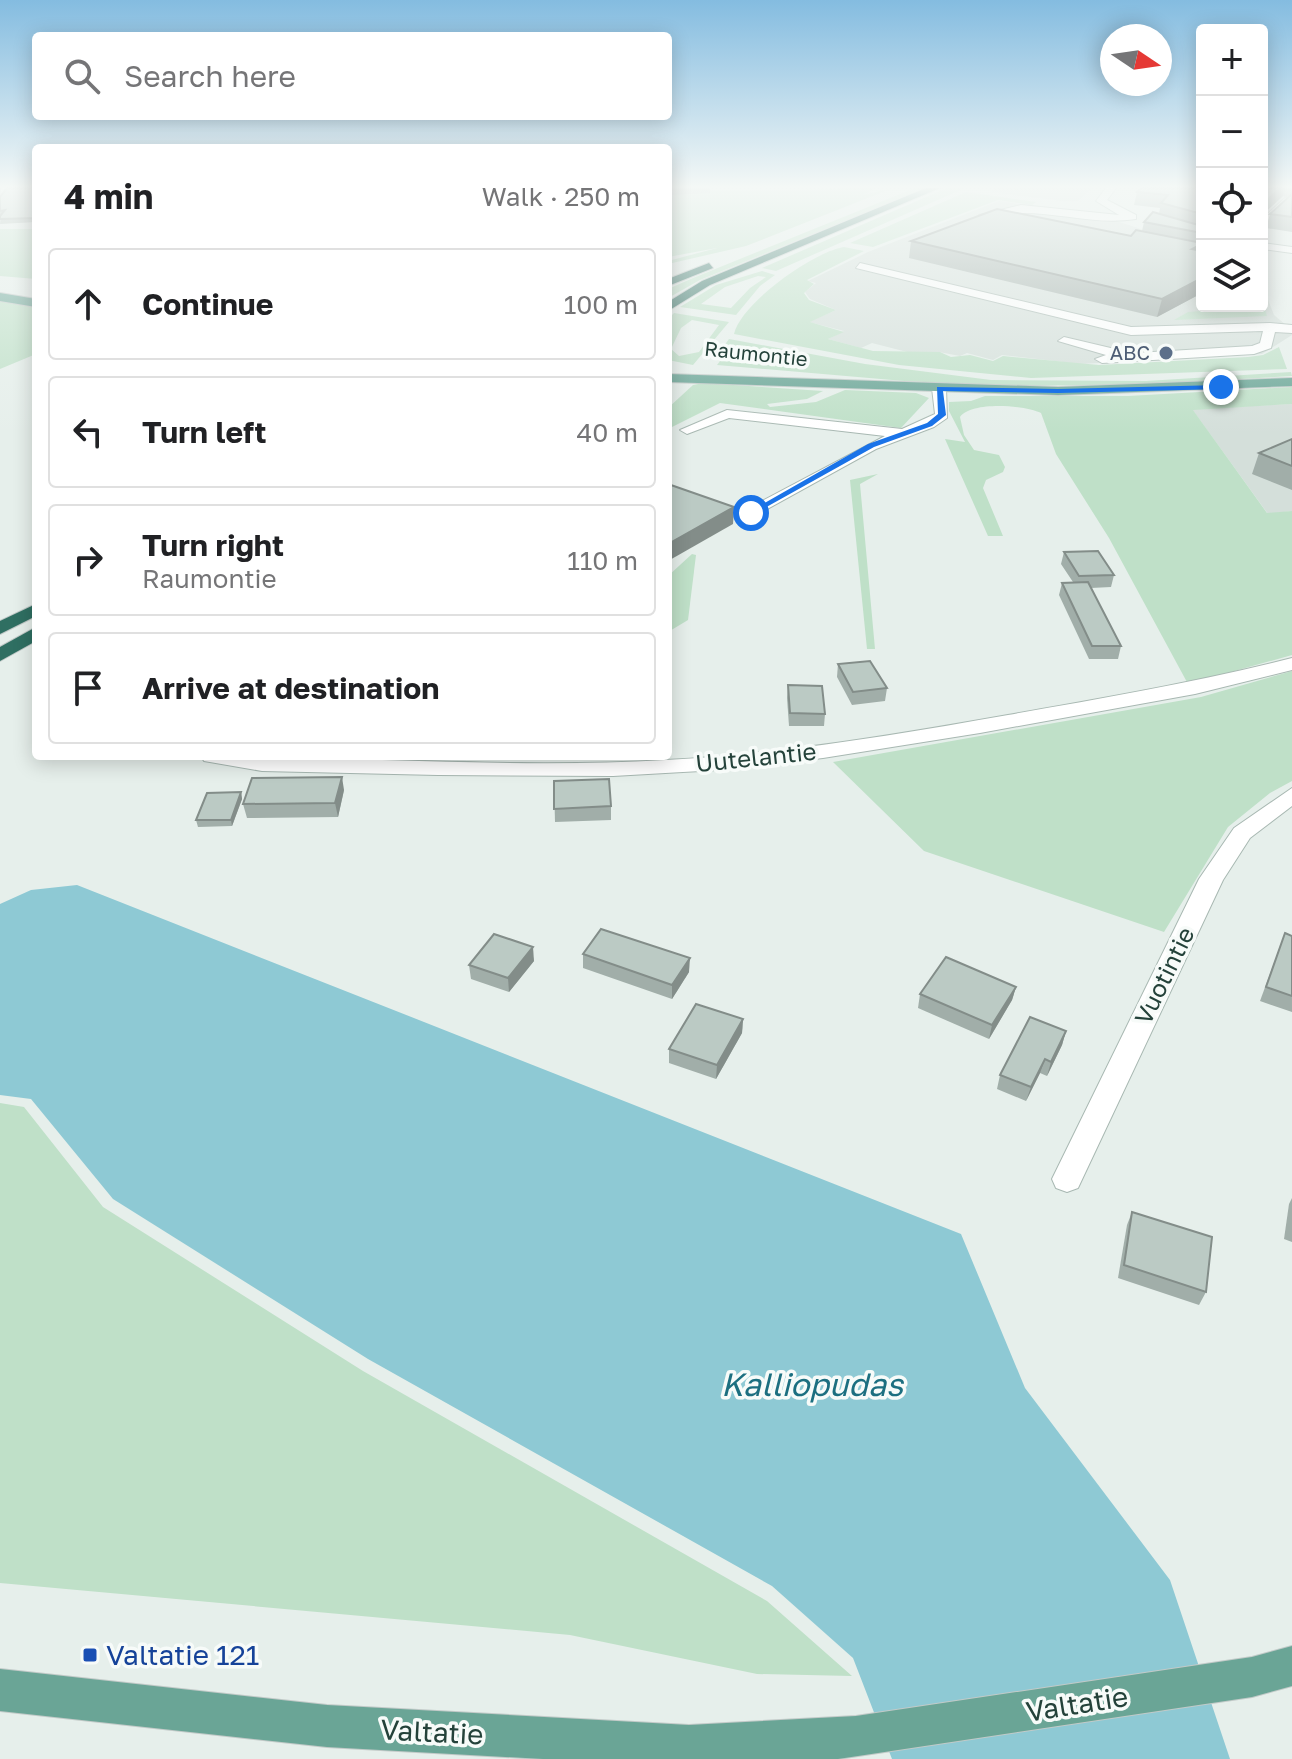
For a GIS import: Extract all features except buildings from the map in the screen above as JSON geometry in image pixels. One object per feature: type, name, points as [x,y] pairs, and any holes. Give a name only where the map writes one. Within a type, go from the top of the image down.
[{"type":"highway","points":[[672,281],[699,270]]},
{"type":"highway","points":[[672,305],[736,270]]},
{"type":"highway","points":[[0,628],[32,611]]},
{"type":"highway","points":[[0,655],[32,635]]},
{"type":"main road","points":[[0,296],[32,300]]},
{"type":"main road","name":"Raumontie","points":[[672,364],[840,383]]},
{"type":"main road","name":"Raumontie","points":[[672,378],[1101,391],[1292,382]]},
{"type":"main road","name":"Valtatie","points":[[0,1690],[327,1726],[691,1752],[856,1737],[1252,1677],[1292,1666]]},
{"type":"street","points":[[877,270],[1097,324],[1153,333],[1270,327],[1292,329]]},
{"type":"street","points":[[1270,327],[1292,323]]},
{"type":"street","points":[[1153,333],[1102,359],[1254,350],[1266,345],[1270,327]]},
{"type":"street","points":[[1124,348],[1074,336],[1124,348]]},
{"type":"street","points":[[751,513],[871,446],[929,424],[942,415],[939,388]]},
{"type":"street","points":[[687,430],[727,414],[902,433]]},
{"type":"street","name":"Uutelantie","points":[[234,760],[262,765],[597,769],[736,761],[893,742],[1192,689],[1292,664]]},
{"type":"street","name":"Vuotintie","points":[[1067,1179],[1211,879],[1242,833],[1292,795]]},
{"type":"shaded area","points":[[831,270],[1196,270],[1196,312],[1268,312],[1268,300],[1274,315],[1292,330],[1292,335],[1262,354],[1080,364],[1002,355],[993,360],[967,353],[960,356],[939,352],[915,354],[872,343],[861,348],[828,339],[844,331],[809,322],[836,310],[810,299],[805,292],[816,283],[808,281]]},
{"type":"shaded area","points":[[1292,404],[1292,511],[1268,514],[1192,409]]},
{"type":"green space","points":[[0,270],[32,270],[32,279],[0,276]]},
{"type":"green space","points":[[713,270],[724,270],[672,296],[672,287]]},
{"type":"green space","points":[[795,270],[826,270],[807,280],[814,284],[804,293],[809,300],[836,310],[810,322],[844,332],[828,339],[873,351],[940,352],[951,357],[970,355],[993,361],[1003,356],[1099,365],[1248,357],[1263,355],[1279,347],[1287,369],[1031,378],[899,365],[734,334],[750,308]]},
{"type":"green space","points":[[762,271],[775,275],[760,286],[736,315],[680,307],[716,285]],"holes":[[[758,276],[766,277],[731,308],[701,304],[725,287]]]},
{"type":"green space","points":[[0,300],[32,305],[32,356],[0,369]]},
{"type":"green space","points":[[1188,312],[1266,312],[1267,316],[1174,320]]},
{"type":"green space","points":[[672,315],[729,322],[693,365],[672,361],[672,350],[679,356],[699,352],[719,325],[692,320],[681,328],[672,347]]},
{"type":"green space","points":[[729,339],[865,364],[991,380],[1146,381],[1291,372],[1292,376],[1151,384],[1009,386],[904,381],[717,365],[720,361],[715,358]]},
{"type":"green space","points":[[703,383],[823,391],[807,399],[767,404],[770,407],[816,402],[845,390],[916,393],[929,398],[901,428],[720,403],[672,427],[672,404],[693,385]]},
{"type":"green space","points":[[1292,387],[1292,404],[1193,410],[1267,513],[1292,511],[1292,655],[1188,684],[1109,538],[1056,454],[1041,413],[1011,407],[986,407],[975,408],[960,417],[964,435],[974,450],[999,455],[1005,467],[1003,472],[986,480],[983,488],[1003,536],[988,536],[945,439],[965,442],[949,411],[949,402],[971,401],[985,396],[1128,396]]},
{"type":"green space","points":[[878,474],[860,484],[875,649],[867,649],[850,480]]},
{"type":"green space","points":[[692,554],[696,555],[688,620],[672,630],[672,572]]},
{"type":"green space","points":[[1292,671],[1292,781],[1270,793],[1228,827],[1164,932],[924,851],[833,762],[1201,697]]},
{"type":"green space","points":[[0,1103],[24,1107],[103,1207],[363,1371],[767,1601],[852,1676],[757,1674],[570,1635],[0,1583]]},
{"type":"water","name":"Kalliopudas","points":[[77,885],[961,1234],[1025,1388],[1170,1580],[1230,1759],[892,1759],[853,1658],[772,1586],[368,1359],[113,1199],[31,1099],[0,1095],[0,904],[31,890]]},
{"type":"place","name":"ABC","points":[[1166,353]]},
{"type":"place","name":"Valtatie 121","points":[[90,1655]]},
{"type":"route","points":[[751,513],[871,446],[929,424],[942,415],[939,388],[1101,391],[1221,387]]}]
